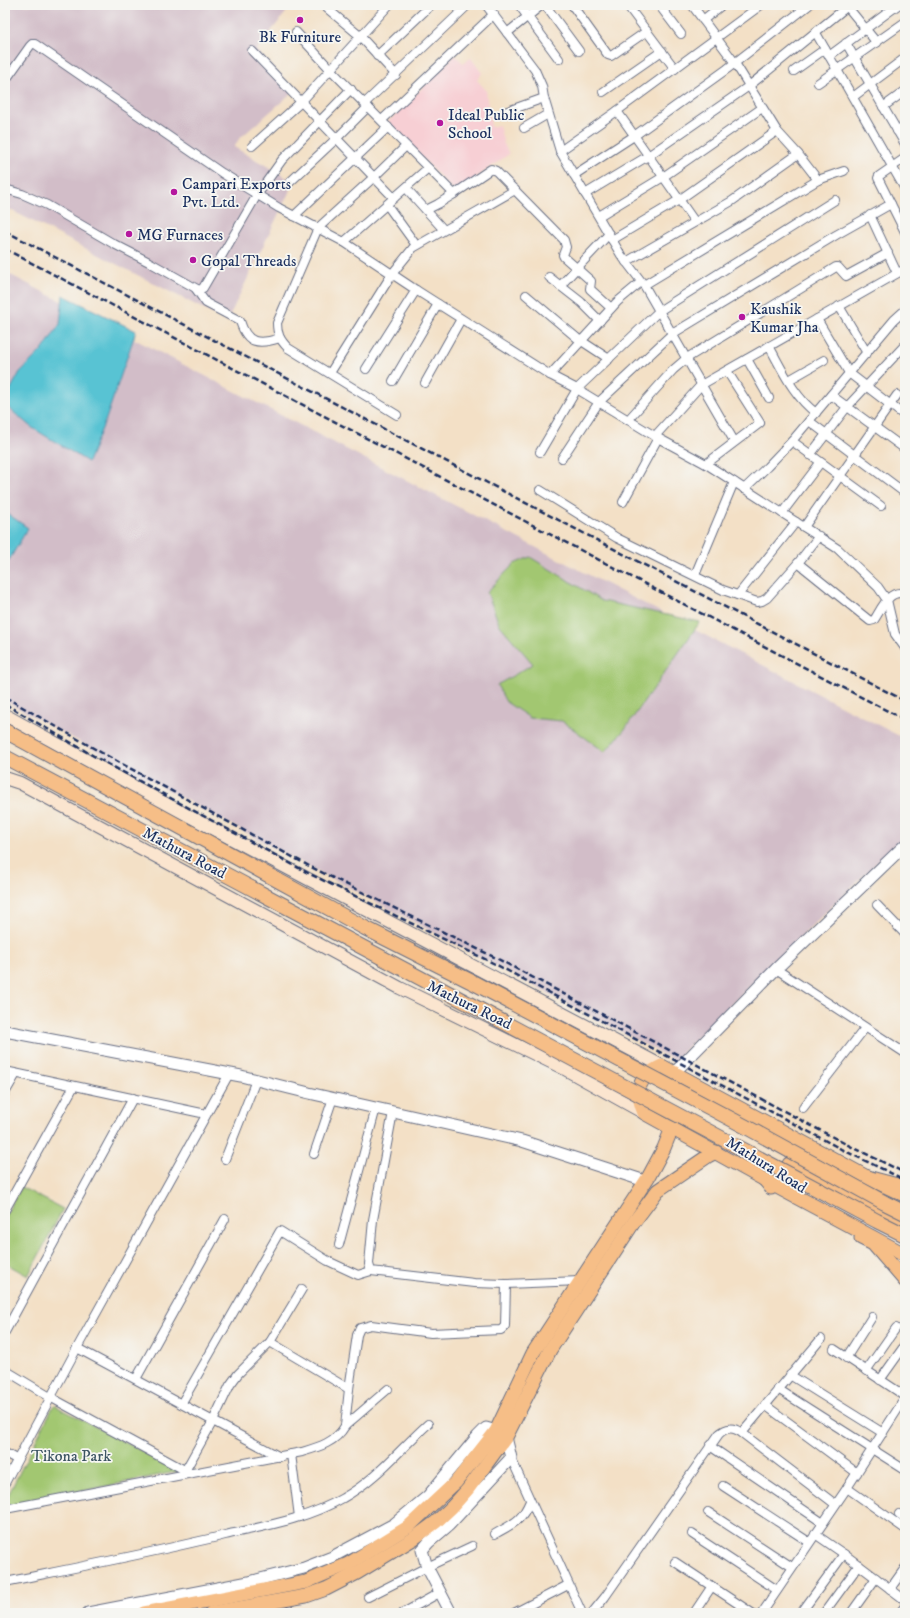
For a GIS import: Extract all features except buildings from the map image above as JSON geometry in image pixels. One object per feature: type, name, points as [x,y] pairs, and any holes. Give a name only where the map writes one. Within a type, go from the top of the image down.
[{"type":"highway","name":"Mathura Road","points":[[5,731],[365,928],[476,984],[729,1117],[884,1203],[905,1213]]},
{"type":"highway","name":"Mathura Road","points":[[5,757],[876,1221],[905,1235]]},
{"type":"highway","points":[[867,1178],[905,1195]]},
{"type":"highway","points":[[770,1182],[905,1255]]},
{"type":"main road","name":"Mathura Road","points":[[5,715],[165,803],[662,1066],[867,1178],[905,1187]]},
{"type":"main road","name":"Mathura Road","points":[[5,778],[20,783],[400,988],[563,1068],[770,1182],[774,1192],[873,1244],[905,1281]]},
{"type":"main road","points":[[644,1113],[638,1100],[639,1089],[643,1079],[652,1071],[662,1066]]},
{"type":"main road","points":[[144,1613],[223,1592],[306,1582],[348,1564],[408,1527],[456,1482],[501,1434],[533,1354],[645,1181],[664,1148],[672,1128]]},
{"type":"main road","points":[[770,1182],[789,1164],[792,1156],[794,1139]]},
{"type":"main road","points":[[211,1613],[306,1596],[326,1589],[357,1573],[413,1539],[436,1522],[468,1489],[550,1350],[634,1222],[658,1190],[716,1152]]},
{"type":"main road","points":[[789,1164],[832,1183],[905,1224]]},
{"type":"street","points":[[323,5],[360,36],[396,75]]},
{"type":"street","points":[[252,146],[301,102],[389,5]]},
{"type":"street","points":[[377,56],[431,5]]},
{"type":"street","points":[[290,182],[337,138],[396,75],[468,5]]},
{"type":"street","points":[[486,5],[535,70],[542,86],[548,114],[560,151],[626,262],[642,283],[659,311],[734,441]]},
{"type":"street","points":[[519,5],[559,59]]},
{"type":"street","points":[[507,33],[542,5]]},
{"type":"street","points":[[545,5],[579,51]]},
{"type":"street","points":[[572,5],[608,55],[611,56],[647,31]]},
{"type":"street","points":[[627,5],[675,69]]},
{"type":"street","points":[[659,5],[681,34]]},
{"type":"street","points":[[692,5],[735,63],[777,131],[798,154],[818,180]]},
{"type":"street","points":[[703,20],[722,5]]},
{"type":"street","points":[[560,151],[717,39],[761,5]]},
{"type":"street","points":[[574,175],[634,136],[735,63],[809,5]]},
{"type":"street","points":[[794,71],[846,43],[898,5]]},
{"type":"street","points":[[585,194],[648,156],[749,86],[847,6],[877,42]]},
{"type":"street","points":[[294,216],[355,157],[385,124],[494,14]]},
{"type":"street","points":[[818,83],[905,22]]},
{"type":"street","points":[[296,32],[331,70],[454,194]]},
{"type":"street","points":[[816,32],[894,167],[905,189]]},
{"type":"street","points":[[846,43],[905,144]]},
{"type":"street","points":[[5,81],[30,46],[34,44],[199,158],[294,216],[344,242],[369,260],[550,375],[577,388],[656,437],[706,464],[838,548],[878,587],[887,600],[895,634],[905,648]]},
{"type":"street","points":[[252,51],[394,198]]},
{"type":"street","points":[[603,92],[662,51]]},
{"type":"street","points":[[853,97],[904,62]]},
{"type":"street","points":[[196,289],[199,290],[203,288],[257,194],[282,160],[351,89]]},
{"type":"street","points":[[883,107],[905,91]]},
{"type":"street","points":[[505,112],[544,98]]},
{"type":"street","points":[[599,216],[663,178],[762,108]]},
{"type":"street","points":[[617,111],[695,222]]},
{"type":"street","points":[[524,128],[548,114]]},
{"type":"street","points":[[897,130],[905,125]]},
{"type":"street","points":[[560,286],[577,268],[611,237],[679,200],[777,131]]},
{"type":"street","points":[[396,416],[330,373],[288,348],[280,338],[277,330],[277,323],[318,228],[406,146]]},
{"type":"street","points":[[626,262],[732,201],[798,154]]},
{"type":"street","points":[[905,158],[894,167],[878,176],[905,232]]},
{"type":"street","points":[[344,242],[428,168]]},
{"type":"street","points":[[426,210],[454,194],[491,169],[496,171],[564,240],[566,247],[563,254],[591,281],[590,289],[611,308]]},
{"type":"street","points":[[550,375],[611,308],[642,283],[818,180],[844,171]]},
{"type":"street","points":[[406,188],[443,229]]},
{"type":"street","points":[[5,189],[22,194],[47,205],[196,289],[206,303],[240,321],[243,332],[251,340],[261,343],[280,338]]},
{"type":"street","points":[[330,373],[392,274],[416,245],[515,190]]},
{"type":"street","points":[[540,452],[577,388],[659,311],[835,200]]},
{"type":"street","points":[[387,204],[416,245]]},
{"type":"street","points":[[562,458],[599,402],[672,334],[870,215],[891,204]]},
{"type":"street","points":[[870,215],[897,273]]},
{"type":"street","points":[[628,420],[673,370],[687,358],[836,267],[838,267],[846,276],[888,252]]},
{"type":"street","points":[[622,502],[656,437],[701,386],[747,358],[905,269]]},
{"type":"street","points":[[549,277],[581,302],[600,320]]},
{"type":"street","points":[[366,369],[416,290]]},
{"type":"street","points":[[526,295],[582,341],[609,359]]},
{"type":"street","points":[[393,380],[438,304]]},
{"type":"street","points":[[839,306],[867,353]]},
{"type":"street","points":[[744,489],[768,467],[792,441],[894,320],[905,310]]},
{"type":"street","points":[[425,383],[461,319]]},
{"type":"street","points":[[818,319],[849,373],[905,416]]},
{"type":"street","points":[[810,455],[847,407],[905,345]]},
{"type":"street","points":[[769,346],[789,380],[808,407],[816,413]]},
{"type":"street","points":[[747,358],[768,398]]},
{"type":"street","points":[[789,380],[824,360]]},
{"type":"street","points":[[706,464],[734,441],[760,423],[727,371]]},
{"type":"street","points":[[831,395],[905,449]]},
{"type":"street","points":[[804,527],[897,395]]},
{"type":"street","points":[[809,420],[905,493]]},
{"type":"street","points":[[792,441],[820,463],[881,506]]},
{"type":"street","points":[[782,513],[820,463]]},
{"type":"street","points":[[694,576],[734,482]]},
{"type":"street","points":[[540,490],[617,538],[694,576],[751,600],[762,601],[767,598],[798,563],[819,536]]},
{"type":"street","points":[[738,595],[796,522]]},
{"type":"street","points":[[798,563],[870,621],[874,620],[887,600],[895,593],[905,594]]},
{"type":"street","points":[[674,1073],[776,969],[905,845]]},
{"type":"street","points":[[877,905],[905,934]]},
{"type":"street","points":[[776,969],[905,1053]]},
{"type":"street","points":[[803,1108],[865,1028]]},
{"type":"street","points":[[5,1031],[228,1074],[522,1141],[645,1181]]},
{"type":"street","points":[[5,1071],[206,1114]]},
{"type":"street","points":[[5,1093],[16,1074]]},
{"type":"street","points":[[5,1483],[16,1459],[228,1074]]},
{"type":"street","points":[[225,1159],[256,1080]]},
{"type":"street","points":[[5,1210],[74,1086]]},
{"type":"street","points":[[5,1332],[133,1098]]},
{"type":"street","points":[[314,1154],[333,1098]]},
{"type":"street","points":[[339,1245],[376,1108]]},
{"type":"street","points":[[371,1271],[369,1264],[373,1220],[393,1112]]},
{"type":"street","points":[[136,1379],[225,1219]]},
{"type":"street","points":[[181,1404],[280,1231],[328,1261],[358,1275],[371,1271],[474,1283],[506,1284],[580,1281]]},
{"type":"street","points":[[345,1426],[357,1335],[360,1328],[371,1325],[442,1334],[501,1330],[505,1326],[506,1284]]},
{"type":"street","points":[[188,1472],[233,1379],[270,1342],[302,1289]]},
{"type":"street","points":[[846,1358],[872,1317]]},
{"type":"street","points":[[866,1371],[896,1328]]},
{"type":"street","points":[[742,1433],[821,1339]]},
{"type":"street","points":[[270,1342],[349,1389]]},
{"type":"street","points":[[880,1380],[905,1345]]},
{"type":"street","points":[[77,1348],[280,1457]]},
{"type":"street","points":[[762,1613],[857,1473],[905,1397],[834,1350]]},
{"type":"street","points":[[5,1370],[50,1397],[188,1472]]},
{"type":"street","points":[[790,1375],[883,1432]]},
{"type":"street","points":[[5,1509],[188,1472],[280,1457],[319,1447],[332,1441],[345,1426],[388,1389]]},
{"type":"street","points":[[778,1389],[905,1470]]},
{"type":"street","points":[[765,1405],[857,1473]]},
{"type":"street","points":[[5,1582],[149,1553],[299,1517],[324,1509],[354,1491],[403,1450],[428,1424]]},
{"type":"street","points":[[592,1613],[605,1597],[710,1446],[724,1430],[733,1428],[742,1433],[836,1504]]},
{"type":"street","points":[[501,1434],[568,1586],[582,1613]]},
{"type":"street","points":[[710,1446],[822,1523]]},
{"type":"street","points":[[5,1453],[16,1459]]},
{"type":"street","points":[[291,1454],[299,1517]]},
{"type":"street","points":[[451,1613],[427,1567],[422,1550],[448,1525],[511,1458]]},
{"type":"street","points":[[723,1486],[809,1542]]},
{"type":"street","points":[[847,1488],[905,1529]]},
{"type":"street","points":[[495,1534],[518,1521],[530,1501]]},
{"type":"street","points":[[708,1512],[792,1567]]},
{"type":"street","points":[[692,1534],[777,1590]]},
{"type":"street","points":[[815,1534],[905,1600]]},
{"type":"street","points":[[368,1598],[427,1567],[472,1546]]},
{"type":"street","points":[[801,1613],[844,1554]]},
{"type":"street","points":[[675,1562],[752,1613]]},
{"type":"street","points":[[824,1613],[858,1565]]},
{"type":"street","points":[[890,1589],[905,1568]]},
{"type":"street","points":[[851,1613],[876,1578]]},
{"type":"street","points":[[514,1613],[568,1586]]},
{"type":"street","points":[[694,1613],[712,1586]]},
{"type":"street","points":[[88,1613],[223,1592]]},
{"type":"street","points":[[403,1613],[441,1592]]},
{"type":"street","points":[[900,1613],[905,1606]]},
{"type":"shaded area","points":[[5,5],[292,5],[256,50],[294,91],[239,139],[234,147],[294,182],[227,321],[5,207]]},
{"type":"shaded area","name":"Ideal Public School","points":[[455,55],[463,63],[471,58],[482,73],[477,80],[486,90],[491,127],[499,125],[504,144],[509,154],[460,189],[452,189],[388,122]]},
{"type":"shaded area","points":[[5,272],[905,739],[905,835],[674,1060],[263,842],[5,701]]},
{"type":"green space","points":[[530,557],[602,601],[700,622],[625,729],[605,752],[562,721],[530,718],[506,702],[497,685],[533,664],[499,624],[487,592],[514,564]]},
{"type":"green space","points":[[21,1187],[63,1209],[28,1276],[5,1263],[5,1216]]},
{"type":"green space","name":"Tikona Park","points":[[54,1405],[180,1471],[5,1507],[5,1501]]},
{"type":"water","points":[[63,295],[136,331],[106,419],[88,462],[31,427],[5,405],[5,399],[20,372],[44,348],[60,324]]},
{"type":"water","points":[[5,512],[28,528],[5,567]]},
{"type":"railway","points":[[5,231],[905,701]]},
{"type":"railway","points":[[5,249],[905,720]]},
{"type":"railway","points":[[5,697],[102,753],[311,867],[498,959],[844,1143],[905,1173]]},
{"type":"railway","points":[[5,704],[99,759],[308,873],[495,964],[841,1149],[905,1180]]},
{"type":"place","name":"Bk Furniture","points":[[300,20]]},
{"type":"place","name":"Ideal Public School","points":[[440,123]]},
{"type":"place","name":"Campari Exports Pvt. Ltd.","points":[[174,192]]},
{"type":"place","name":"MG Furnaces","points":[[129,234]]},
{"type":"place","name":"Gopal Threads","points":[[193,260]]},
{"type":"place","name":"Kaushik Kumar Jha","points":[[742,317]]}]
